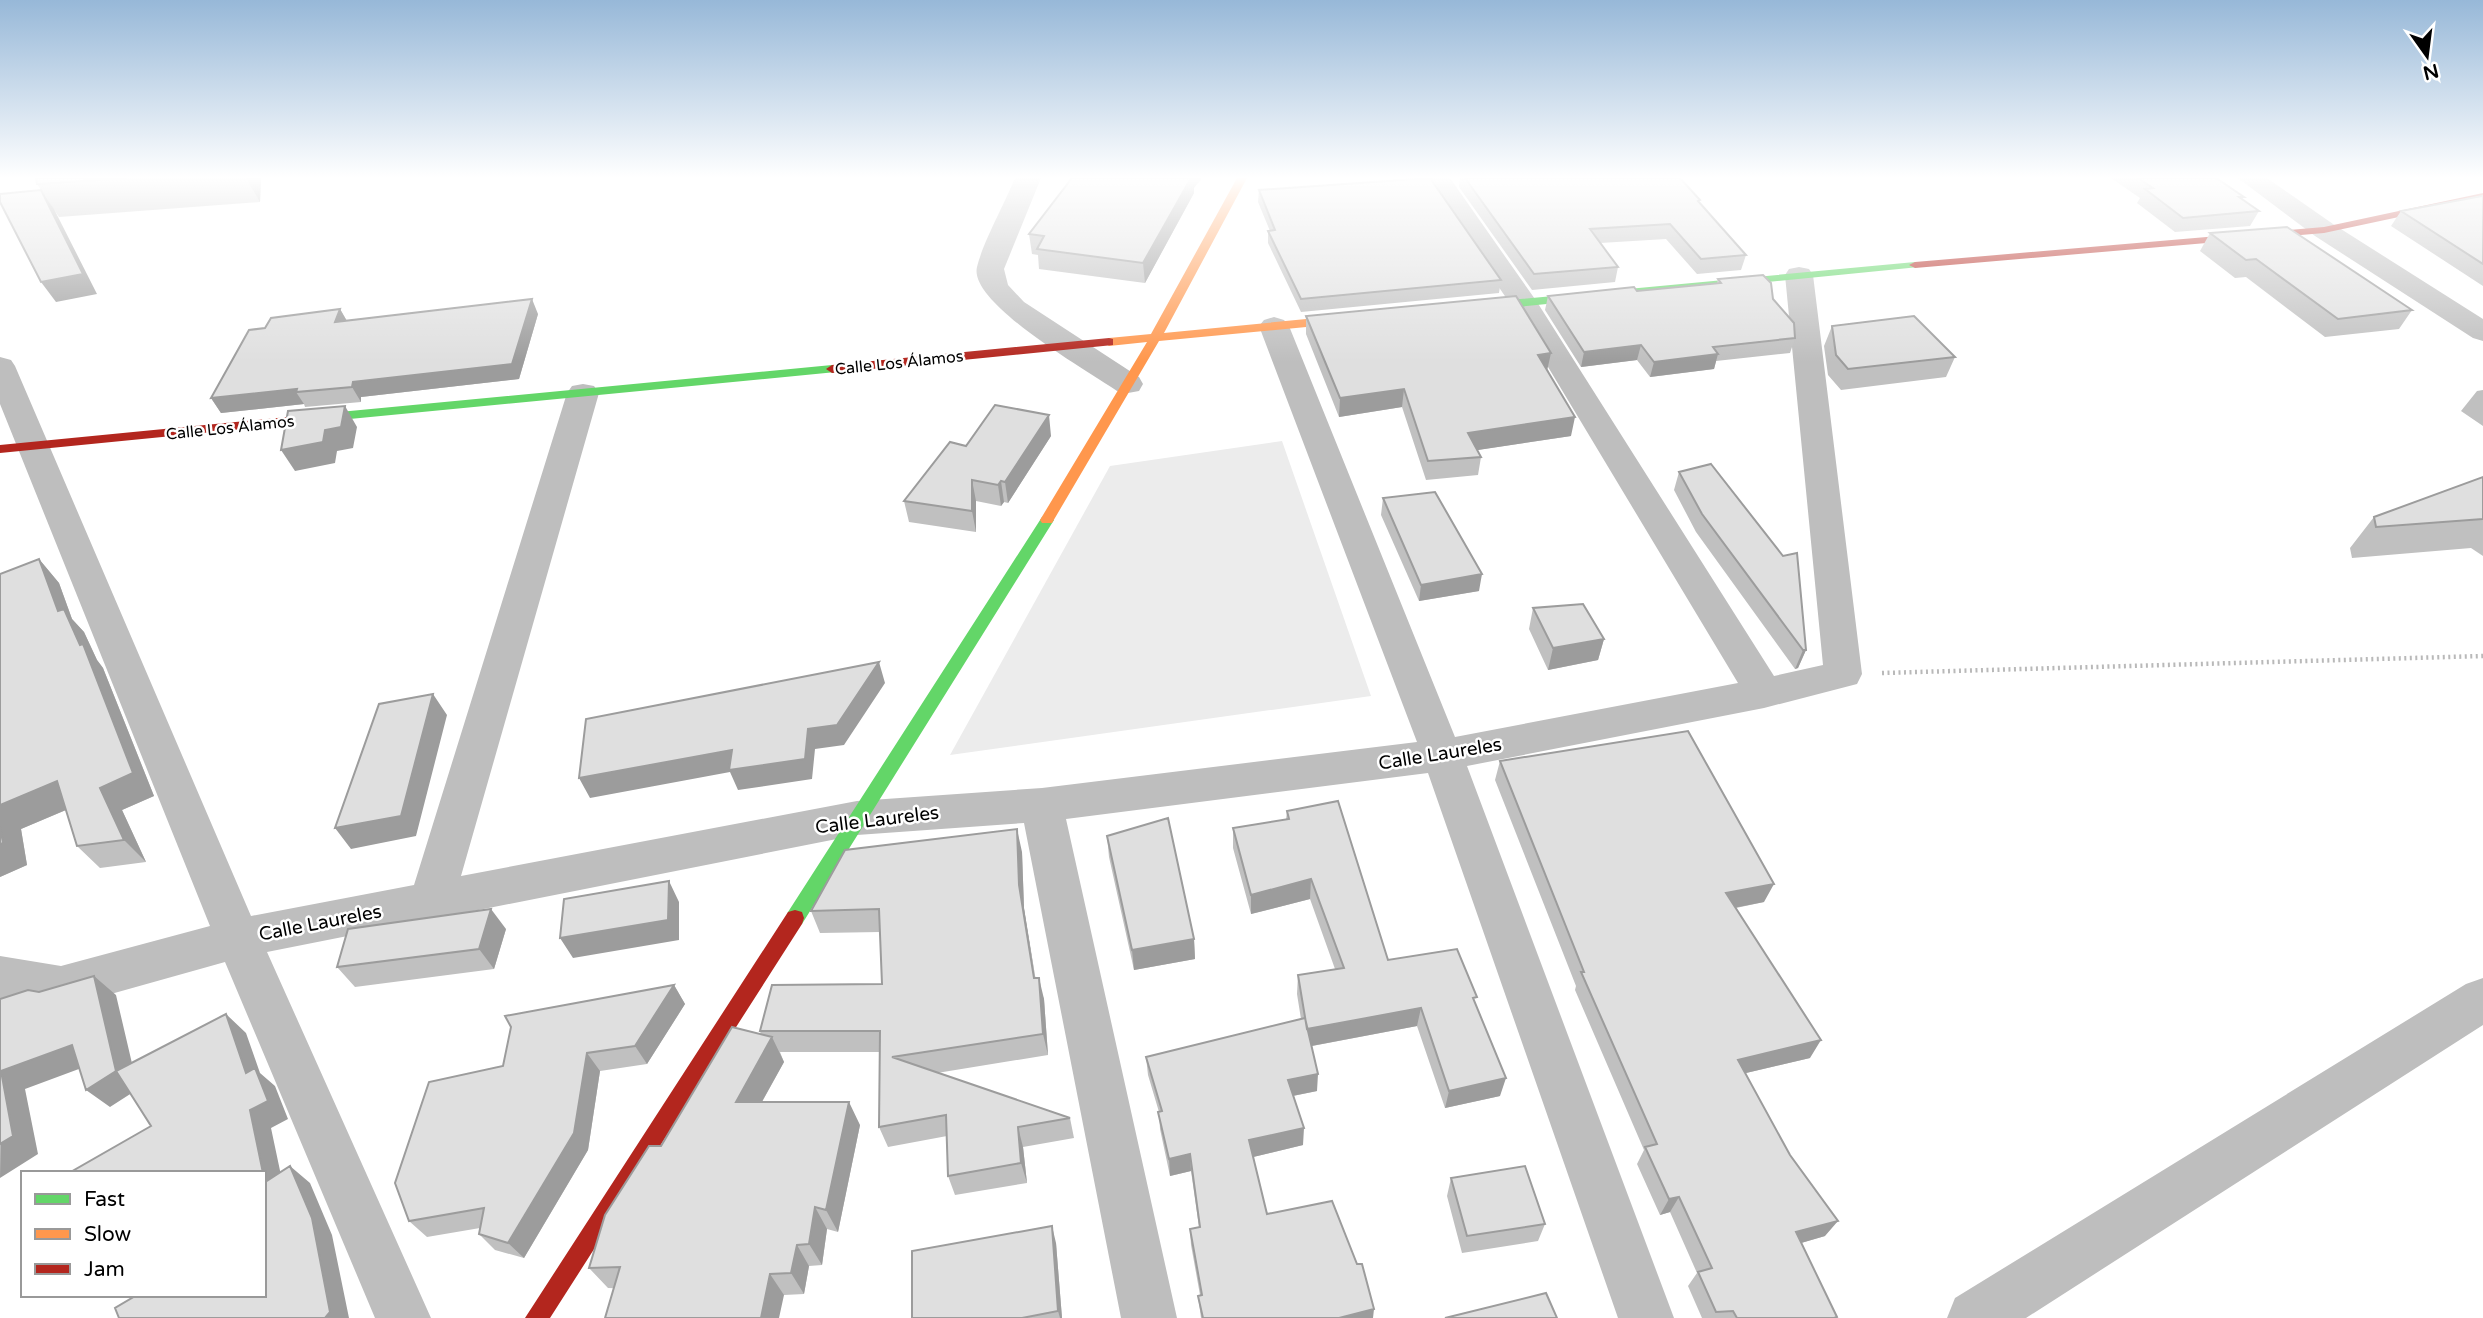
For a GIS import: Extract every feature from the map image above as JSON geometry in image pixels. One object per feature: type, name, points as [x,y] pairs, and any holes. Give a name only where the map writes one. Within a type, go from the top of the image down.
[{"type":"street","points":[[1002,240],[990,269],[994,287],[1014,308],[1128,384]]},
{"type":"street","points":[[537,1318],[1015,575],[1155,338],[1209,240]]},
{"type":"street","points":[[1480,240],[1523,302],[1764,693]]},
{"type":"street","points":[[1454,309],[1799,275],[2213,240]]},
{"type":"street","points":[[2339,240],[2483,332]]},
{"type":"street","points":[[1799,275],[1843,674]]},
{"type":"street","name":"Calle Los Álamos","points":[[16,448],[1371,317]]},
{"type":"street","points":[[1274,326],[1442,755],[1646,1318]]},
{"type":"street","points":[[0,366],[16,448],[238,938],[403,1318]]},
{"type":"street","points":[[432,900],[583,393]]},
{"type":"street","name":"Calle Laureles","points":[[0,977],[61,987],[238,938],[857,818],[1042,804],[1442,755],[1764,693],[1843,674]]},
{"type":"street","points":[[1042,804],[1149,1318]]},
{"type":"street","points":[[1975,1318],[2483,999]]},
{"type":"path","points":[[1843,674],[2483,656]]},
{"type":"shaded area","points":[[1282,441],[1371,696],[950,755],[1110,466]]},
{"type":"building","points":[[19,240],[66,240],[83,274],[41,282]]},
{"type":"building","points":[[1042,240],[1156,240],[1143,263],[1037,249]]},
{"type":"building","points":[[1272,240],[1473,240],[1501,280],[1301,299]]},
{"type":"building","points":[[1509,240],[1598,240],[1618,267],[1534,274]]},
{"type":"building","points":[[1684,240],[1732,240],[1746,255],[1701,259]]},
{"type":"building","points":[[2219,240],[2306,240],[2412,310],[2338,319],[2256,259],[2246,260]]},
{"type":"building","points":[[2445,240],[2483,240],[2483,264]]},
{"type":"building","points":[[1763,275],[1771,283],[1773,299],[1794,323],[1795,338],[1713,347],[1718,354],[1654,362],[1641,345],[1584,352],[1548,296],[1634,287],[1637,291],[1721,283],[1718,279]]},
{"type":"building","points":[[1516,296],[1551,353],[1538,355],[1575,417],[1468,433],[1481,457],[1428,461],[1404,389],[1340,398],[1306,316]]},
{"type":"building","points":[[532,299],[512,364],[353,382],[352,387],[296,392],[297,389],[211,398],[249,330],[265,328],[271,318],[340,309],[335,322]]},
{"type":"building","points":[[1914,316],[1955,357],[1848,369],[1836,355],[1832,326]]},
{"type":"building","points":[[995,405],[1049,415],[1005,482],[1001,481],[998,485],[972,480],[972,511],[904,501],[950,442],[966,446]]},
{"type":"building","points":[[345,406],[341,427],[325,430],[323,442],[281,450],[288,411]]},
{"type":"building","points":[[1711,464],[1783,556],[1797,553],[1806,650],[1803,650],[1702,514],[1679,472]]},
{"type":"building","points":[[2483,477],[2483,519],[2376,527],[2374,517]]},
{"type":"building","points":[[1435,492],[1482,574],[1421,585],[1383,498]]},
{"type":"building","points":[[39,559],[58,611],[64,609],[80,645],[83,644],[133,773],[100,788],[124,840],[77,846],[57,781],[0,805],[0,574]]},
{"type":"building","points":[[1583,604],[1604,639],[1553,648],[1533,608]]},
{"type":"building","points":[[879,662],[837,725],[808,729],[805,759],[729,770],[732,750],[579,778],[586,719]]},
{"type":"building","points":[[433,694],[401,816],[335,828],[379,704]]},
{"type":"building","points":[[1688,731],[1774,884],[1726,893],[1821,1040],[1738,1060],[1790,1155],[1838,1221],[1796,1232],[1837,1317],[1834,1318],[1737,1318],[1733,1311],[1716,1312],[1698,1272],[1712,1268],[1679,1197],[1669,1199],[1645,1147],[1657,1144],[1581,972],[1584,972],[1500,761]]},
{"type":"building","points":[[1338,801],[1388,960],[1457,949],[1477,997],[1473,998],[1506,1078],[1449,1091],[1421,1008],[1307,1029],[1298,975],[1344,968],[1311,879],[1251,895],[1233,828],[1289,819],[1287,811]]},
{"type":"building","points":[[1168,818],[1194,939],[1132,950],[1107,836]]},
{"type":"building","points":[[1017,829],[1019,885],[1034,978],[1039,978],[1043,1034],[892,1057],[1070,1118],[1018,1127],[1021,1163],[948,1176],[946,1115],[879,1127],[880,1031],[760,1031],[772,985],[882,984],[879,909],[811,911],[845,850]]},
{"type":"building","points":[[669,881],[668,920],[560,938],[564,899]]},
{"type":"building","points":[[491,909],[479,949],[337,967],[348,929]]},
{"type":"building","points":[[94,976],[116,1071],[86,1090],[72,1045],[1,1071],[13,1136],[0,1144],[0,999],[28,990],[39,992]]},
{"type":"building","points":[[674,985],[635,1046],[587,1053],[574,1133],[508,1243],[479,1234],[484,1208],[409,1221],[395,1183],[429,1082],[503,1066],[511,1027],[505,1016]]},
{"type":"building","points":[[226,1014],[246,1073],[255,1068],[268,1101],[250,1110],[263,1171],[72,1171],[151,1126],[116,1071]]},
{"type":"building","points":[[1305,1018],[1318,1074],[1288,1080],[1304,1128],[1249,1140],[1267,1214],[1332,1201],[1357,1264],[1362,1264],[1374,1309],[1339,1318],[1203,1318],[1198,1296],[1202,1295],[1190,1229],[1200,1227],[1190,1154],[1169,1159],[1158,1112],[1162,1111],[1146,1057]]},
{"type":"building","points":[[732,1027],[772,1037],[736,1102],[849,1102],[826,1210],[815,1207],[809,1244],[797,1245],[791,1273],[770,1274],[761,1318],[605,1318],[620,1267],[589,1268],[605,1215],[649,1146],[661,1146]]},
{"type":"building","points":[[290,1166],[312,1218],[330,1312],[325,1318],[119,1318],[115,1308],[134,1297],[266,1297],[266,1181]]},
{"type":"building","points":[[1525,1166],[1545,1224],[1467,1236],[1451,1178]]},
{"type":"building","points":[[1052,1226],[1058,1311],[1022,1318],[912,1318],[912,1251]]},
{"type":"building","points":[[1546,1293],[1557,1318],[1445,1318]]},
{"type":"traffic: fast","points":[[1467,308],[1915,265]]},
{"type":"traffic: fast","points":[[329,417],[832,369]]},
{"type":"traffic: fast","points":[[795,918],[1047,520]]},
{"type":"traffic: slow","points":[[1047,520],[1155,338],[1209,240]]},
{"type":"traffic: slow","points":[[1109,342],[1358,318]]},
{"type":"traffic: jam","points":[[1915,265],[2213,240]]},
{"type":"traffic: jam","points":[[832,369],[1109,342]]},
{"type":"traffic: jam","points":[[0,449],[329,417]]},
{"type":"traffic: jam","points":[[537,1318],[795,918]]}]
